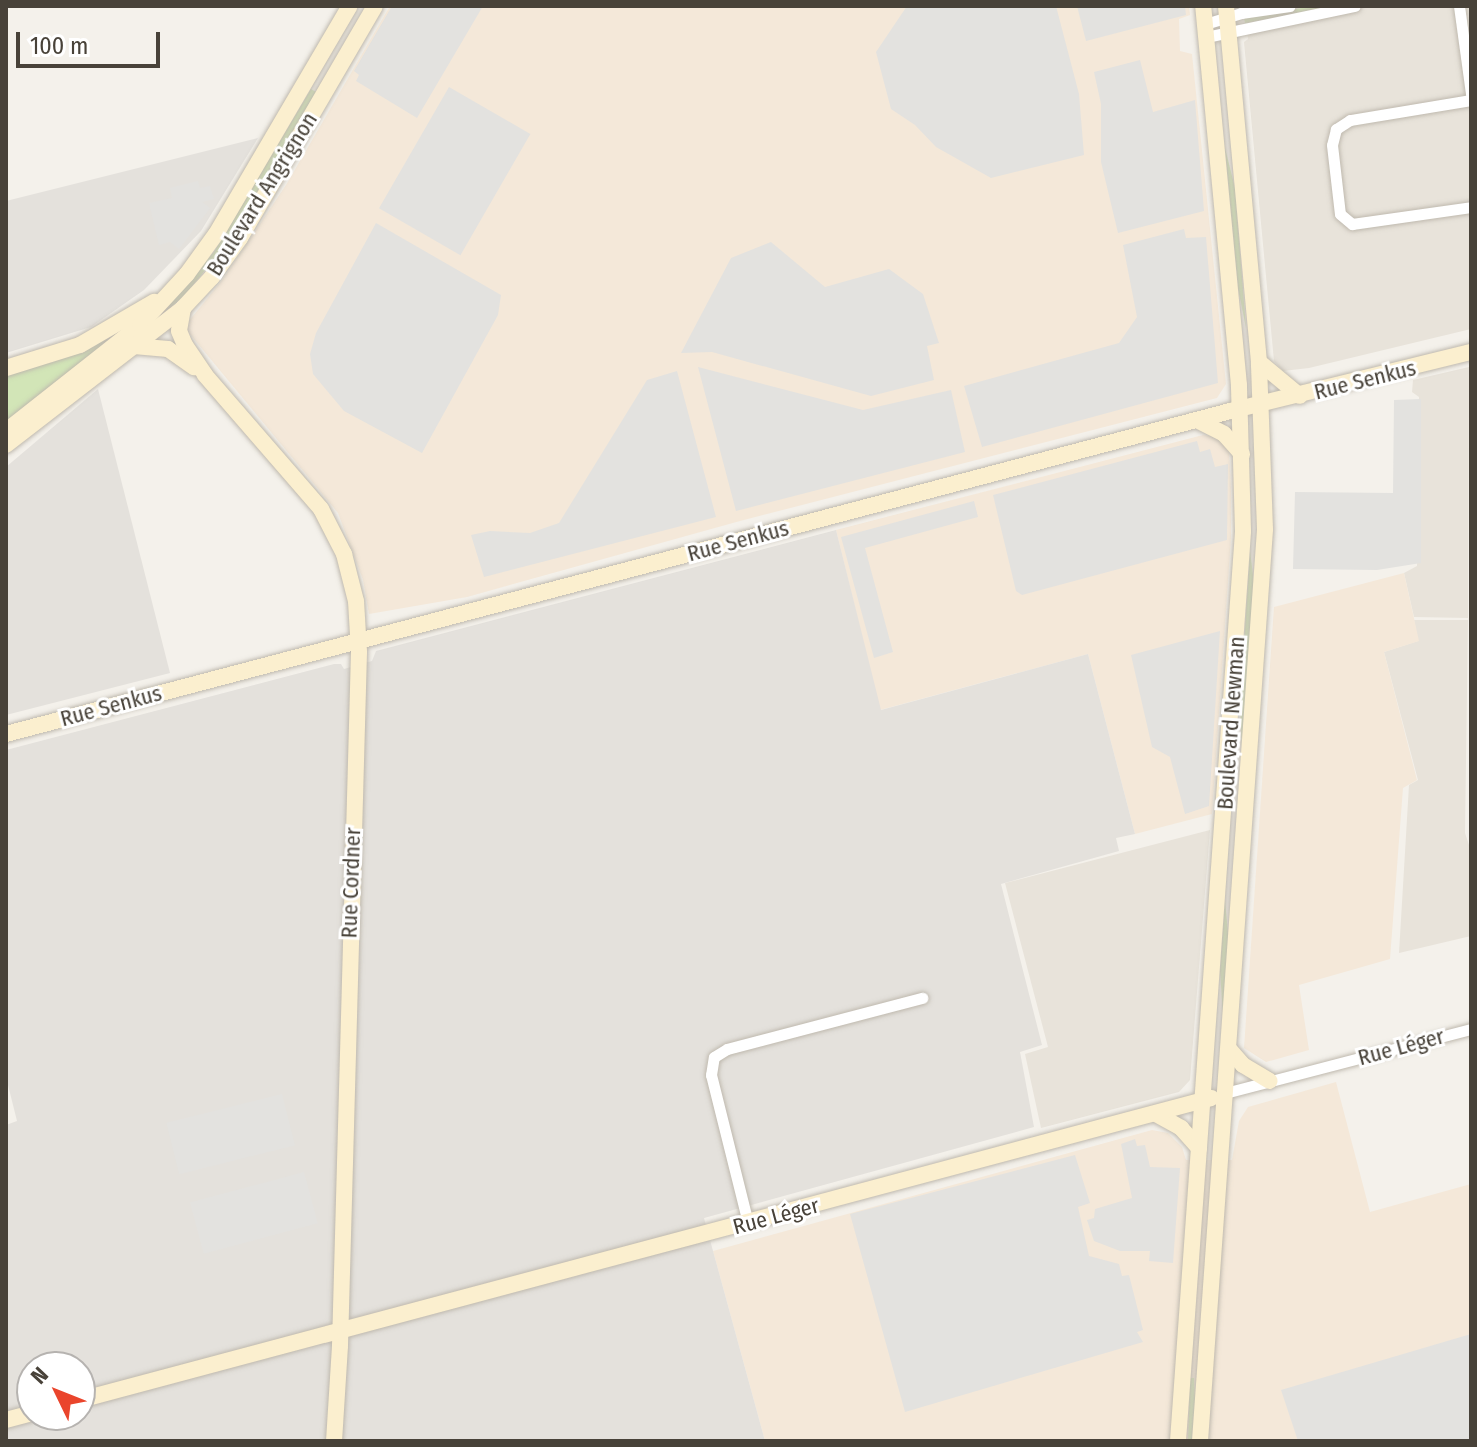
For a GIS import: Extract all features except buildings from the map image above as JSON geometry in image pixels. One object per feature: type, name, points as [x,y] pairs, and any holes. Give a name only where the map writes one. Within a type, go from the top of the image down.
[{"type":"main road","name":"Boulevard Angrignon","points":[[6,431],[140,325],[173,290],[216,234],[350,6]]},
{"type":"main road","name":"Boulevard Angrignon","points":[[6,445],[183,308],[212,277],[240,238],[375,6]]},
{"type":"main road","name":"Boulevard Newman","points":[[1178,1441],[1242,566],[1240,409],[1203,6]]},
{"type":"main road","name":"Boulevard Newman","points":[[1200,1441],[1263,585],[1262,405],[1227,19]]},
{"type":"main road","points":[[6,368],[80,345],[173,290]]},
{"type":"main road","points":[[183,308],[180,334],[205,375]]},
{"type":"main road","points":[[134,346],[172,351],[205,375]]},
{"type":"main road","name":"Rue Senkus","points":[[6,734],[1197,420],[1471,352]]},
{"type":"main road","points":[[1259,362],[1300,396]]},
{"type":"main road","name":"Rue Cordner","points":[[205,375],[325,515],[353,582],[359,640],[340,1331],[334,1441]]},
{"type":"main road","points":[[1197,420],[1224,434],[1242,454]]},
{"type":"main road","points":[[1229,1049],[1243,1065],[1270,1081]]},
{"type":"main road","name":"Rue Léger","points":[[96,1396],[1156,1114],[1225,1093]]},
{"type":"main road","points":[[1156,1114],[1181,1128],[1199,1148]]},
{"type":"street","points":[[1206,30],[1227,19],[1290,6]]},
{"type":"street","points":[[1227,19],[1355,6]]},
{"type":"street","points":[[1459,6],[1471,97],[1345,122],[1336,129],[1332,145],[1340,211],[1352,224],[1471,207]]},
{"type":"street","points":[[748,1223],[711,1075],[714,1057],[727,1049],[922,998]]},
{"type":"street","name":"Rue Léger","points":[[1225,1093],[1471,1029]]},
{"type":"shaded area","points":[[390,6],[1189,6],[1190,15],[1179,19],[1180,51],[1192,54],[1226,384],[1217,398],[740,521],[467,597],[369,614],[363,580],[338,513],[184,327],[223,279],[286,185]]},
{"type":"shaded area","points":[[392,6],[483,6],[417,118],[356,81],[359,75],[354,71]]},
{"type":"shaded area","points":[[907,6],[1056,6],[1079,94],[1084,155],[991,178],[936,147],[915,125],[891,109],[876,52]]},
{"type":"shaded area","points":[[1077,6],[1185,6],[1186,15],[1086,41]]},
{"type":"shaded area","points":[[1245,6],[1471,6],[1471,329],[1309,368],[1283,371],[1274,361],[1244,42],[1248,39]]},
{"type":"shaded area","points":[[1140,60],[1153,112],[1195,100],[1204,211],[1118,233],[1101,162],[1101,104],[1094,72]]},
{"type":"shaded area","points":[[449,87],[530,134],[460,255],[379,208]]},
{"type":"shaded area","points":[[258,138],[201,231],[144,290],[91,327],[6,353],[6,201]]},
{"type":"shaded area","points":[[198,181],[200,188],[210,186],[214,199],[202,202],[210,208],[179,249],[170,242],[159,245],[149,203],[172,198],[170,188]]},
{"type":"shaded area","points":[[376,223],[501,295],[498,315],[422,453],[344,411],[313,374],[310,354],[316,333]]},
{"type":"shaded area","points":[[1184,229],[1186,238],[1206,237],[1218,383],[982,447],[964,386],[1119,343],[1137,317],[1123,245]]},
{"type":"shaded area","points":[[771,242],[825,287],[889,269],[923,294],[939,343],[927,346],[934,380],[871,396],[712,352],[681,353],[731,258]]},
{"type":"shaded area","points":[[698,367],[863,410],[951,390],[965,452],[736,511]]},
{"type":"shaded area","points":[[1469,367],[1468,618],[1414,617],[1404,573],[1417,566],[1419,397],[1412,392],[1413,380]]},
{"type":"shaded area","points":[[677,371],[716,517],[484,577],[471,535],[490,531],[530,533],[559,523],[647,380]]},
{"type":"shaded area","points":[[98,389],[170,673],[6,715],[6,467]]},
{"type":"shaded area","points":[[1421,399],[1421,563],[1377,570],[1293,569],[1295,492],[1393,493],[1394,400]]},
{"type":"shaded area","points":[[1203,435],[1217,437],[1229,450],[1231,488],[1231,539],[1212,814],[1135,834],[1088,654],[880,710],[836,530]]},
{"type":"shaded area","points":[[1197,441],[1200,452],[1210,449],[1215,467],[1228,464],[1227,540],[1022,595],[1016,591],[993,495]]},
{"type":"shaded area","points":[[974,501],[978,517],[865,548],[893,652],[874,658],[841,537]]},
{"type":"shaded area","points":[[836,530],[881,710],[1088,654],[1135,834],[1116,838],[1119,851],[1001,884],[1042,1045],[1020,1052],[1034,1127],[704,1218],[765,1441],[6,1441],[6,1125],[17,1121],[6,1077],[6,750],[334,664],[341,664],[344,669],[372,661],[376,651]]},
{"type":"shaded area","points":[[1404,573],[1419,641],[1384,652],[1417,780],[1403,788],[1390,959],[1299,985],[1309,1050],[1266,1062],[1244,1048],[1274,607]]},
{"type":"shaded area","points":[[1414,620],[1468,620],[1465,833],[1471,851],[1471,936],[1399,953],[1409,785],[1418,780],[1384,652],[1418,641]]},
{"type":"shaded area","points":[[1220,631],[1209,806],[1185,814],[1170,757],[1152,747],[1131,655]]},
{"type":"shaded area","points":[[1210,830],[1190,1080],[1179,1092],[1041,1128],[1025,1054],[1048,1047],[1005,883]]},
{"type":"shaded area","points":[[1336,1082],[1370,1212],[1471,1184],[1471,1441],[765,1441],[713,1251],[1152,1130],[1168,1133],[1182,1147],[1186,1160],[1232,1160],[1239,1121],[1248,1107]]},
{"type":"shaded area","points":[[282,1094],[295,1145],[179,1174],[167,1123]]},
{"type":"shaded area","points":[[1135,1139],[1137,1146],[1145,1145],[1150,1167],[1180,1168],[1173,1263],[1149,1261],[1150,1251],[1120,1251],[1094,1241],[1087,1220],[1094,1218],[1095,1209],[1132,1198],[1121,1144]]},
{"type":"shaded area","points":[[1075,1155],[1090,1203],[1078,1207],[1089,1256],[1119,1264],[1122,1276],[1129,1275],[1143,1330],[1137,1332],[1143,1342],[905,1412],[850,1214]]},
{"type":"shaded area","points":[[304,1172],[318,1223],[204,1254],[190,1203]]},
{"type":"shaded area","points":[[1471,1334],[1471,1441],[1298,1441],[1281,1390]]},
{"type":"green space","points":[[1313,6],[1331,6],[1245,23],[1244,18]]},
{"type":"green space","points":[[311,89],[316,92],[229,241],[184,296],[151,323],[214,252]]},
{"type":"green space","points":[[1225,148],[1235,188],[1246,328],[1238,288]]},
{"type":"green space","points":[[135,323],[6,424],[6,373]]},
{"type":"green space","points":[[1250,551],[1254,583],[1242,749],[1240,706]]},
{"type":"green space","points":[[1225,900],[1229,944],[1223,1015],[1220,971]]},
{"type":"green space","points":[[1190,1378],[1194,1378],[1195,1400],[1192,1441],[1188,1441]]}]
